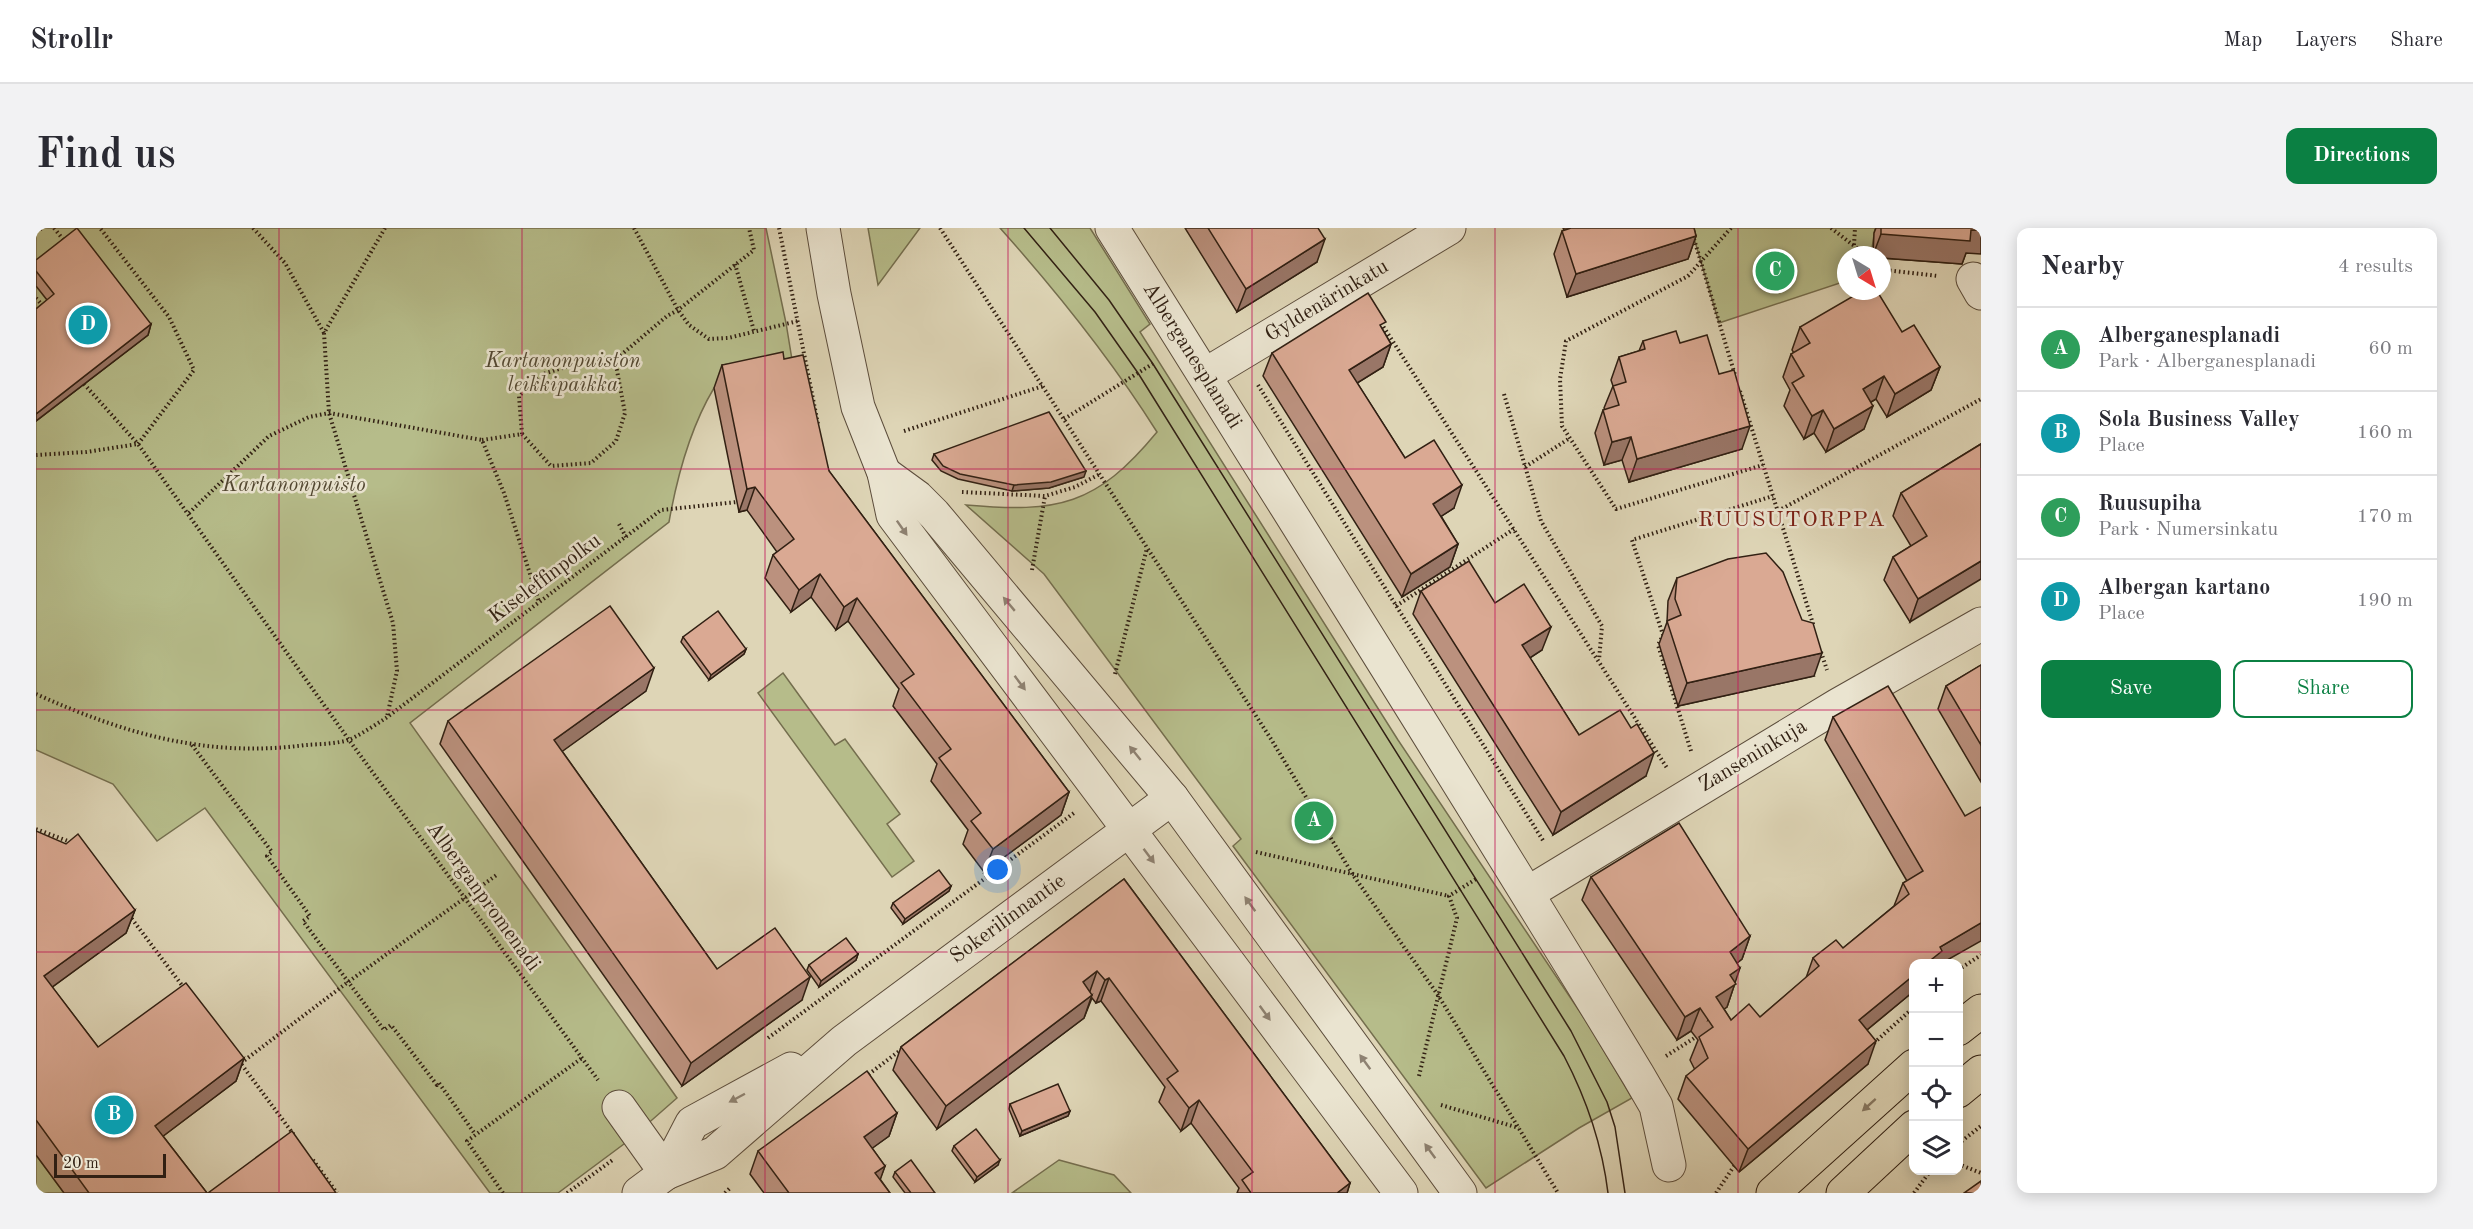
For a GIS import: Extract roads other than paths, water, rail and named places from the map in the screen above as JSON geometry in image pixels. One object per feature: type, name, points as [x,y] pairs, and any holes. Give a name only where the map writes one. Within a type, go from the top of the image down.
[{"type":"main road","points":[[1963,1026],[1981,1011]]},
{"type":"main road","points":[[1773,1193],[1913,1067]]},
{"type":"main road","points":[[1963,1087],[1981,1072]]},
{"type":"main road","points":[[1843,1193],[1909,1132]]},
{"type":"street","points":[[823,228],[834,294],[858,407],[884,473],[893,515],[1401,1193]]},
{"type":"street","name":"Alberganesplanadi","points":[[1112,228],[1528,892],[1656,1106],[1669,1165]]},
{"type":"street","name":"Gyldenärinkatu","points":[[1205,375],[1449,228]]},
{"type":"street","points":[[884,473],[917,497],[934,514],[1172,798],[1460,1193]]},
{"type":"street","name":"Zanseninkuja","points":[[1528,892],[1838,705],[1981,624]]},
{"type":"street","name":"Sokerilinnantie","points":[[639,1193],[666,1173],[692,1123],[844,1041],[1172,798]]},
{"type":"street","points":[[619,1107],[666,1173]]},
{"type":"tram line","points":[[1024,228],[1095,312],[1138,373],[1564,1056],[1580,1089],[1592,1123],[1602,1157],[1608,1193]]},
{"type":"tram line","points":[[1050,228],[1109,300],[1153,364],[1571,1031],[1607,1102],[1615,1127],[1625,1193]]},
{"type":"place","name":"Ruusupiha","points":[[1775,271]]},
{"type":"place","name":"Albergan kartano","points":[[88,325]]},
{"type":"place","name":"Alberganesplanadi","points":[[1314,821]]},
{"type":"place","name":"Sola Business Valley","points":[[114,1115]]},
{"type":"district","name":"RUUSUTORPPA","points":[[1792,520]]},
{"type":"park label","name":"Kartanonpuiston leikkipaikka","points":[[563,373]]},
{"type":"park label","name":"Kartanonpuisto","points":[[294,485]]}]
